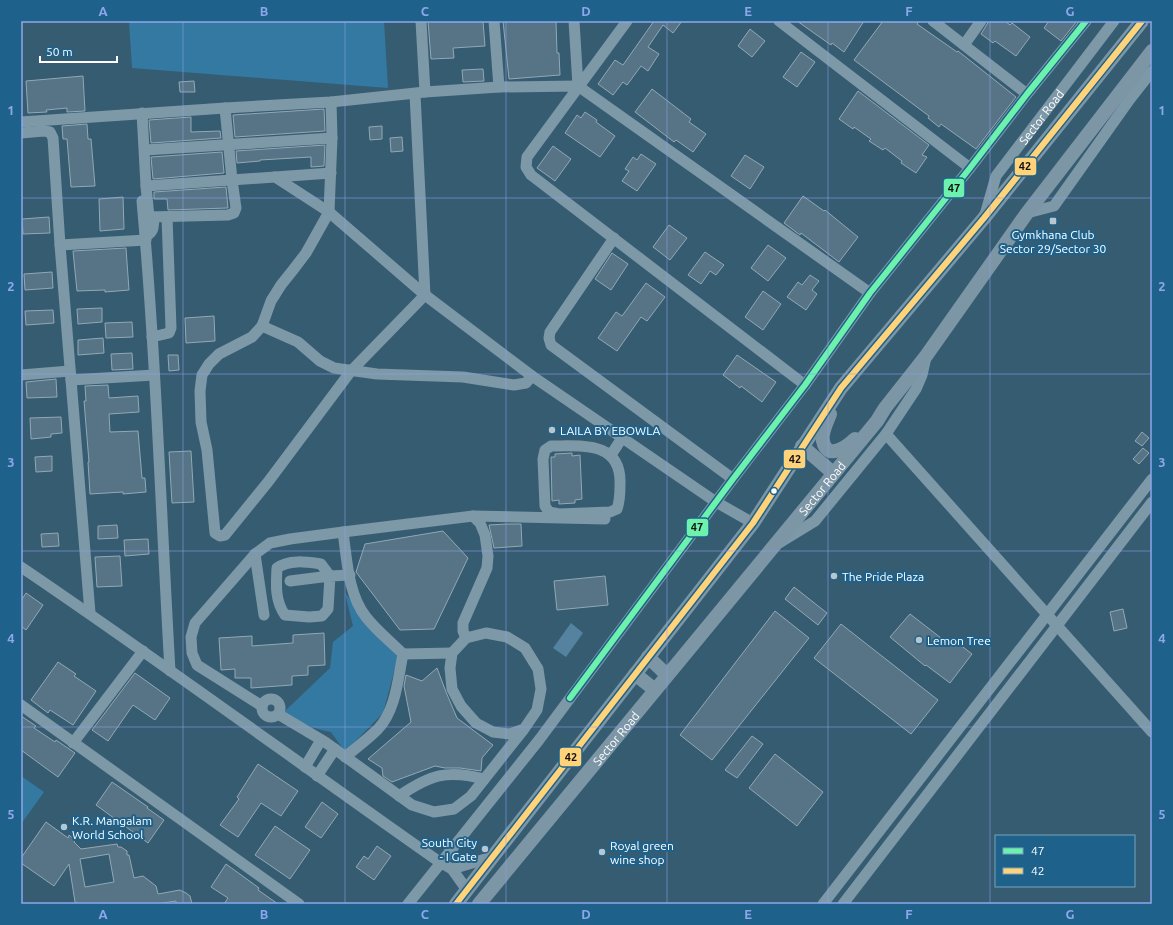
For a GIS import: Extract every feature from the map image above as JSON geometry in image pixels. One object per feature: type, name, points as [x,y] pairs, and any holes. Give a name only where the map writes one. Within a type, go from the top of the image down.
[{"type":"main road","points":[[984,218],[1142,21]]},
{"type":"main road","name":"Sector Road","points":[[479,904],[877,421],[885,408],[926,356],[1027,213],[1152,51]]},
{"type":"main road","name":"Sector Road","points":[[456,904],[753,523],[841,388],[984,218]]},
{"type":"main road","points":[[841,388],[822,436],[826,448],[831,450],[842,450],[877,421]]},
{"type":"main road","points":[[802,446],[833,473]]},
{"type":"main road","points":[[648,657],[667,675]]},
{"type":"main road","points":[[635,674],[655,690]]},
{"type":"street","points":[[331,102],[332,138],[329,212],[306,252],[271,301],[262,326],[252,337],[219,354],[209,364],[202,376],[200,391],[201,422],[207,450],[214,528],[216,533],[220,536],[225,535],[268,482],[351,371],[425,295],[420,93],[420,21]]},
{"type":"street","points":[[494,21],[498,88]]},
{"type":"street","points":[[574,21],[578,86]]},
{"type":"street","points":[[627,21],[527,157],[526,167],[531,175],[805,385]]},
{"type":"street","points":[[779,21],[970,168]]},
{"type":"street","points":[[933,21],[1027,94]]},
{"type":"street","points":[[964,45],[981,21]]},
{"type":"street","points":[[408,904],[538,740],[805,385],[870,293],[1086,21]]},
{"type":"street","name":"Sector Road","points":[[984,218],[996,176],[1114,21]]},
{"type":"street","points":[[1027,213],[1054,206],[1130,99],[1152,71]]},
{"type":"street","points":[[21,122],[331,102],[420,93],[498,88],[578,86],[870,293]]},
{"type":"street","points":[[142,113],[149,217],[228,216],[234,213],[236,208],[225,108]]},
{"type":"street","points":[[21,133],[44,131],[50,132],[53,138],[60,245],[90,614]]},
{"type":"street","points":[[145,150],[229,146],[332,138]]},
{"type":"street","points":[[146,186],[331,173]]},
{"type":"street","points":[[275,177],[329,212],[425,295],[532,376],[716,502],[753,523]]},
{"type":"street","points":[[142,201],[146,239],[152,338],[170,671]]},
{"type":"street","points":[[60,245],[146,239],[153,229],[154,217]]},
{"type":"street","points":[[152,338],[166,335],[169,333],[171,328],[167,217]]},
{"type":"street","points":[[614,238],[550,332],[549,338],[552,345],[733,479]]},
{"type":"street","points":[[262,326],[298,342],[320,361],[334,368],[377,374],[463,377],[514,385],[526,383],[532,376]]},
{"type":"street","points":[[773,546],[815,522],[886,434],[916,389],[922,375],[926,356]]},
{"type":"street","points":[[21,375],[154,375]]},
{"type":"street","points":[[886,434],[1152,732]]},
{"type":"street","points":[[611,455],[622,438]]},
{"type":"street","points":[[552,446],[589,446],[601,449],[611,455],[618,465],[620,476],[619,503],[617,509],[610,512],[559,514],[549,512],[545,506],[543,459],[545,450],[552,446]]},
{"type":"street","points":[[823,904],[1152,479]]},
{"type":"street","points":[[843,904],[1152,502]]},
{"type":"street","points":[[466,638],[463,631],[463,623],[487,568],[488,556],[488,547],[483,529],[480,523],[473,516]]},
{"type":"street","points":[[524,729],[510,734],[492,732],[476,723],[462,706],[452,689],[450,668],[452,653],[466,638],[486,633],[507,637],[525,648],[538,669],[541,689],[537,710],[524,729],[471,796],[454,809],[434,812],[412,806],[321,740],[278,714],[273,717],[267,717],[263,712],[262,706],[197,665],[192,653],[191,637],[196,623],[255,554],[270,543],[290,539],[473,516],[605,519]]},
{"type":"street","points":[[343,532],[355,600],[366,617],[404,654],[452,653]]},
{"type":"street","points":[[255,554],[264,615]]},
{"type":"street","points":[[300,561],[321,564],[330,576],[328,609],[322,616],[309,617],[285,615],[279,608],[276,588],[277,568],[282,564],[300,561]]},
{"type":"street","points":[[21,567],[90,614],[441,863],[452,869],[467,890]]},
{"type":"street","points":[[290,581],[350,574]]},
{"type":"street","points":[[73,743],[143,652]]},
{"type":"street","points":[[345,757],[379,729],[389,712],[404,654]]},
{"type":"street","points":[[21,705],[300,904]]},
{"type":"street","points":[[305,767],[321,740]]},
{"type":"street","points":[[317,776],[334,749]]},
{"type":"street","points":[[399,796],[418,783],[439,776],[452,774],[468,775],[484,779]]},
{"type":"street","points":[[452,869],[492,857]]},
{"type":"shaded area","points":[[129,21],[384,21],[388,88],[132,68]]},
{"type":"shaded area","points":[[345,593],[398,657],[383,713],[346,751],[331,732],[306,725],[284,712],[330,668],[333,642],[353,626]]},
{"type":"shaded area","points":[[571,623],[583,633],[566,657],[553,648]]},
{"type":"shaded area","points":[[21,776],[44,792],[21,824]]},
{"type":"building","points":[[428,21],[483,21],[485,46],[453,48],[454,58],[431,59]]},
{"type":"building","points":[[503,21],[556,21],[557,53],[559,53],[560,75],[509,79]]},
{"type":"building","points":[[654,21],[682,21],[673,33],[663,25],[648,47],[659,54],[648,71],[641,66],[627,85],[623,82],[613,95],[598,84],[615,60],[623,65]]},
{"type":"building","points":[[797,21],[864,21],[844,52],[832,43],[831,45]]},
{"type":"building","points":[[883,21],[919,21],[917,24],[957,52],[958,51],[1016,97],[976,149],[941,124],[939,127],[928,118],[929,116],[854,60]]},
{"type":"building","points":[[989,21],[1005,21],[1010,25],[1012,23],[1030,37],[1016,56],[995,41],[993,43],[981,34]]},
{"type":"building","points":[[1049,21],[1077,21],[1061,41],[1044,28]]},
{"type":"building","points":[[750,29],[765,41],[752,57],[738,46]]},
{"type":"building","points":[[801,52],[815,62],[797,87],[783,77]]},
{"type":"building","points":[[483,69],[484,81],[463,82],[462,70]]},
{"type":"building","points":[[83,76],[85,111],[67,112],[67,108],[46,110],[47,112],[28,113],[26,81]]},
{"type":"building","points":[[194,81],[195,92],[180,92],[179,82]]},
{"type":"building","points":[[652,89],[691,119],[689,122],[706,134],[693,152],[676,140],[674,142],[635,112]]},
{"type":"building","points":[[858,91],[929,145],[922,155],[927,157],[916,173],[901,163],[902,161],[885,148],[883,150],[869,141],[871,139],[854,127],[853,129],[839,119]]},
{"type":"building","points":[[324,109],[325,131],[235,137],[233,115]]},
{"type":"building","points":[[585,112],[597,120],[596,122],[615,136],[600,157],[565,133],[577,115],[581,118]]},
{"type":"building","points":[[191,117],[191,132],[220,131],[221,138],[151,143],[149,120]]},
{"type":"building","points":[[87,124],[88,139],[91,139],[95,186],[71,187],[67,139],[63,139],[62,126]]},
{"type":"building","points":[[382,126],[382,139],[370,140],[369,127]]},
{"type":"building","points":[[402,137],[403,151],[391,152],[390,138]]},
{"type":"building","points":[[325,145],[324,166],[311,167],[311,157],[237,163],[236,151]]},
{"type":"building","points":[[553,146],[571,159],[555,181],[537,168]]},
{"type":"building","points":[[222,152],[224,173],[153,179],[151,157]]},
{"type":"building","points":[[641,154],[656,164],[637,191],[622,181],[629,171],[625,169],[633,157],[637,160]]},
{"type":"building","points":[[745,155],[764,167],[750,189],[731,176]]},
{"type":"building","points":[[226,187],[228,208],[168,210],[167,199],[154,199],[154,192]]},
{"type":"building","points":[[803,196],[824,211],[825,210],[858,237],[839,262],[801,233],[800,235],[784,223]]},
{"type":"building","points":[[123,197],[124,229],[100,231],[99,199]]},
{"type":"building","points":[[49,217],[50,233],[23,234],[22,219]]},
{"type":"building","points":[[669,225],[687,238],[670,260],[653,247]]},
{"type":"building","points":[[768,245],[786,258],[768,281],[751,268]]},
{"type":"building","points":[[126,248],[129,290],[105,292],[105,290],[77,291],[73,251]]},
{"type":"building","points":[[705,252],[724,265],[716,275],[710,271],[701,284],[688,275]]},
{"type":"building","points":[[612,253],[628,264],[611,290],[595,279]]},
{"type":"building","points":[[52,272],[53,288],[25,290],[24,274]]},
{"type":"building","points":[[810,275],[819,281],[812,290],[817,294],[806,310],[787,297],[798,282],[802,285]]},
{"type":"building","points":[[646,283],[665,297],[647,321],[641,317],[617,351],[598,338],[616,312],[622,316]]},
{"type":"building","points":[[763,291],[781,304],[763,330],[745,317]]},
{"type":"building","points":[[102,308],[102,322],[78,324],[77,309]]},
{"type":"building","points":[[53,310],[54,323],[26,325],[25,311]]},
{"type":"building","points":[[214,316],[215,341],[186,343],[185,318]]},
{"type":"building","points":[[132,322],[133,337],[106,338],[105,323]]},
{"type":"building","points":[[103,338],[104,353],[78,355],[78,340]]},
{"type":"building","points":[[132,353],[133,369],[112,370],[111,354]]},
{"type":"building","points":[[168,355],[178,355],[179,370],[169,371]]},
{"type":"building","points":[[737,355],[776,382],[762,402],[741,386],[740,388],[723,375]]},
{"type":"building","points":[[56,379],[57,397],[27,398],[26,382]]},
{"type":"building","points":[[108,385],[109,398],[138,396],[139,412],[109,414],[110,432],[138,431],[142,478],[145,478],[146,492],[90,494],[84,401],[86,401],[85,386]]},
{"type":"building","points":[[61,417],[62,433],[51,434],[51,437],[31,439],[30,418]]},
{"type":"building","points":[[1142,432],[1149,438],[1142,446],[1135,441]]},
{"type":"building","points":[[1143,448],[1149,453],[1139,464],[1133,459]]},
{"type":"building","points":[[191,451],[194,502],[172,503],[169,452]]},
{"type":"building","points":[[572,453],[572,456],[580,455],[582,499],[575,500],[575,503],[559,504],[559,500],[552,501],[551,457],[555,457],[555,454]]},
{"type":"building","points":[[52,456],[52,471],[36,472],[35,457]]},
{"type":"building","points":[[521,524],[522,546],[494,548],[489,525]]},
{"type":"building","points":[[117,525],[118,538],[98,539],[98,526]]},
{"type":"building","points":[[443,531],[468,558],[434,629],[400,630],[356,572],[365,544]]},
{"type":"building","points":[[58,533],[59,546],[42,547],[41,534]]},
{"type":"building","points":[[148,539],[149,554],[125,556],[124,540]]},
{"type":"building","points":[[120,556],[122,586],[97,587],[95,557]]},
{"type":"building","points":[[605,576],[608,605],[557,610],[554,581]]},
{"type":"building","points":[[794,587],[827,613],[818,625],[785,599]]},
{"type":"building","points":[[26,593],[43,605],[26,630],[21,626],[21,601]]},
{"type":"building","points":[[1123,609],[1127,628],[1114,631],[1110,612]]},
{"type":"building","points":[[775,611],[809,638],[712,760],[680,735]]},
{"type":"building","points":[[910,614],[950,645],[954,640],[972,654],[950,683],[926,665],[925,666],[890,637]]},
{"type":"building","points":[[841,624],[938,700],[911,734],[814,658]]},
{"type":"building","points":[[324,633],[325,665],[308,666],[308,675],[292,676],[292,685],[251,688],[251,678],[235,678],[235,669],[221,670],[219,638],[252,636],[252,646],[293,643],[293,635]]},
{"type":"building","points":[[58,662],[76,674],[74,676],[96,691],[73,725],[50,710],[48,713],[31,700]]},
{"type":"building","points":[[437,668],[457,718],[493,745],[482,758],[481,771],[435,766],[392,782],[383,776],[382,768],[368,759],[411,722],[404,686],[406,675],[422,681]]},
{"type":"building","points":[[135,673],[170,698],[155,720],[133,705],[108,741],[92,730]]},
{"type":"building","points":[[21,716],[36,726],[34,728],[55,742],[56,740],[75,753],[58,777],[21,750]]},
{"type":"building","points":[[752,736],[763,744],[737,778],[725,770]]},
{"type":"building","points":[[775,754],[823,792],[797,826],[749,788]]},
{"type":"building","points":[[258,764],[298,791],[281,816],[261,803],[238,837],[220,825],[239,799],[237,797]]},
{"type":"building","points":[[112,782],[164,820],[148,843],[96,805]]},
{"type":"building","points":[[322,802],[338,814],[321,838],[305,827]]},
{"type":"building","points":[[46,822],[68,838],[69,835],[75,840],[74,842],[81,849],[117,844],[118,847],[121,847],[127,851],[127,855],[129,855],[134,878],[143,876],[156,886],[158,894],[180,890],[190,896],[192,904],[176,904],[176,901],[157,904],[78,904],[75,902],[69,864],[54,886],[21,863],[21,858]],"holes":[[[109,854],[114,882],[85,887],[80,859]]]},
{"type":"building","points":[[275,826],[310,850],[290,879],[255,855]]},
{"type":"building","points":[[377,846],[391,856],[374,880],[356,867],[364,856],[368,859]]},
{"type":"building","points":[[226,864],[278,904],[224,904],[228,898],[211,887]]},
{"type":"transit line","name":"47","points":[[570,698],[805,385],[870,293],[1086,21]]},
{"type":"transit line","name":"42","points":[[456,904],[753,523],[841,388],[984,218],[1142,21]]},
{"type":"place","name":"Gymkhana Club Sector 29/Sector 30","points":[[1053,221]]},
{"type":"place","name":"LAILA BY EBOWLA","points":[[552,430]]},
{"type":"place","name":"The Pride Plaza","points":[[834,576]]},
{"type":"place","name":"Lemon Tree","points":[[919,640]]},
{"type":"place","name":"K.R. Mangalam World School","points":[[64,827]]},
{"type":"place","name":"South City - I Gate","points":[[485,849]]},
{"type":"place","name":"Royal green wine shop","points":[[602,852]]}]
